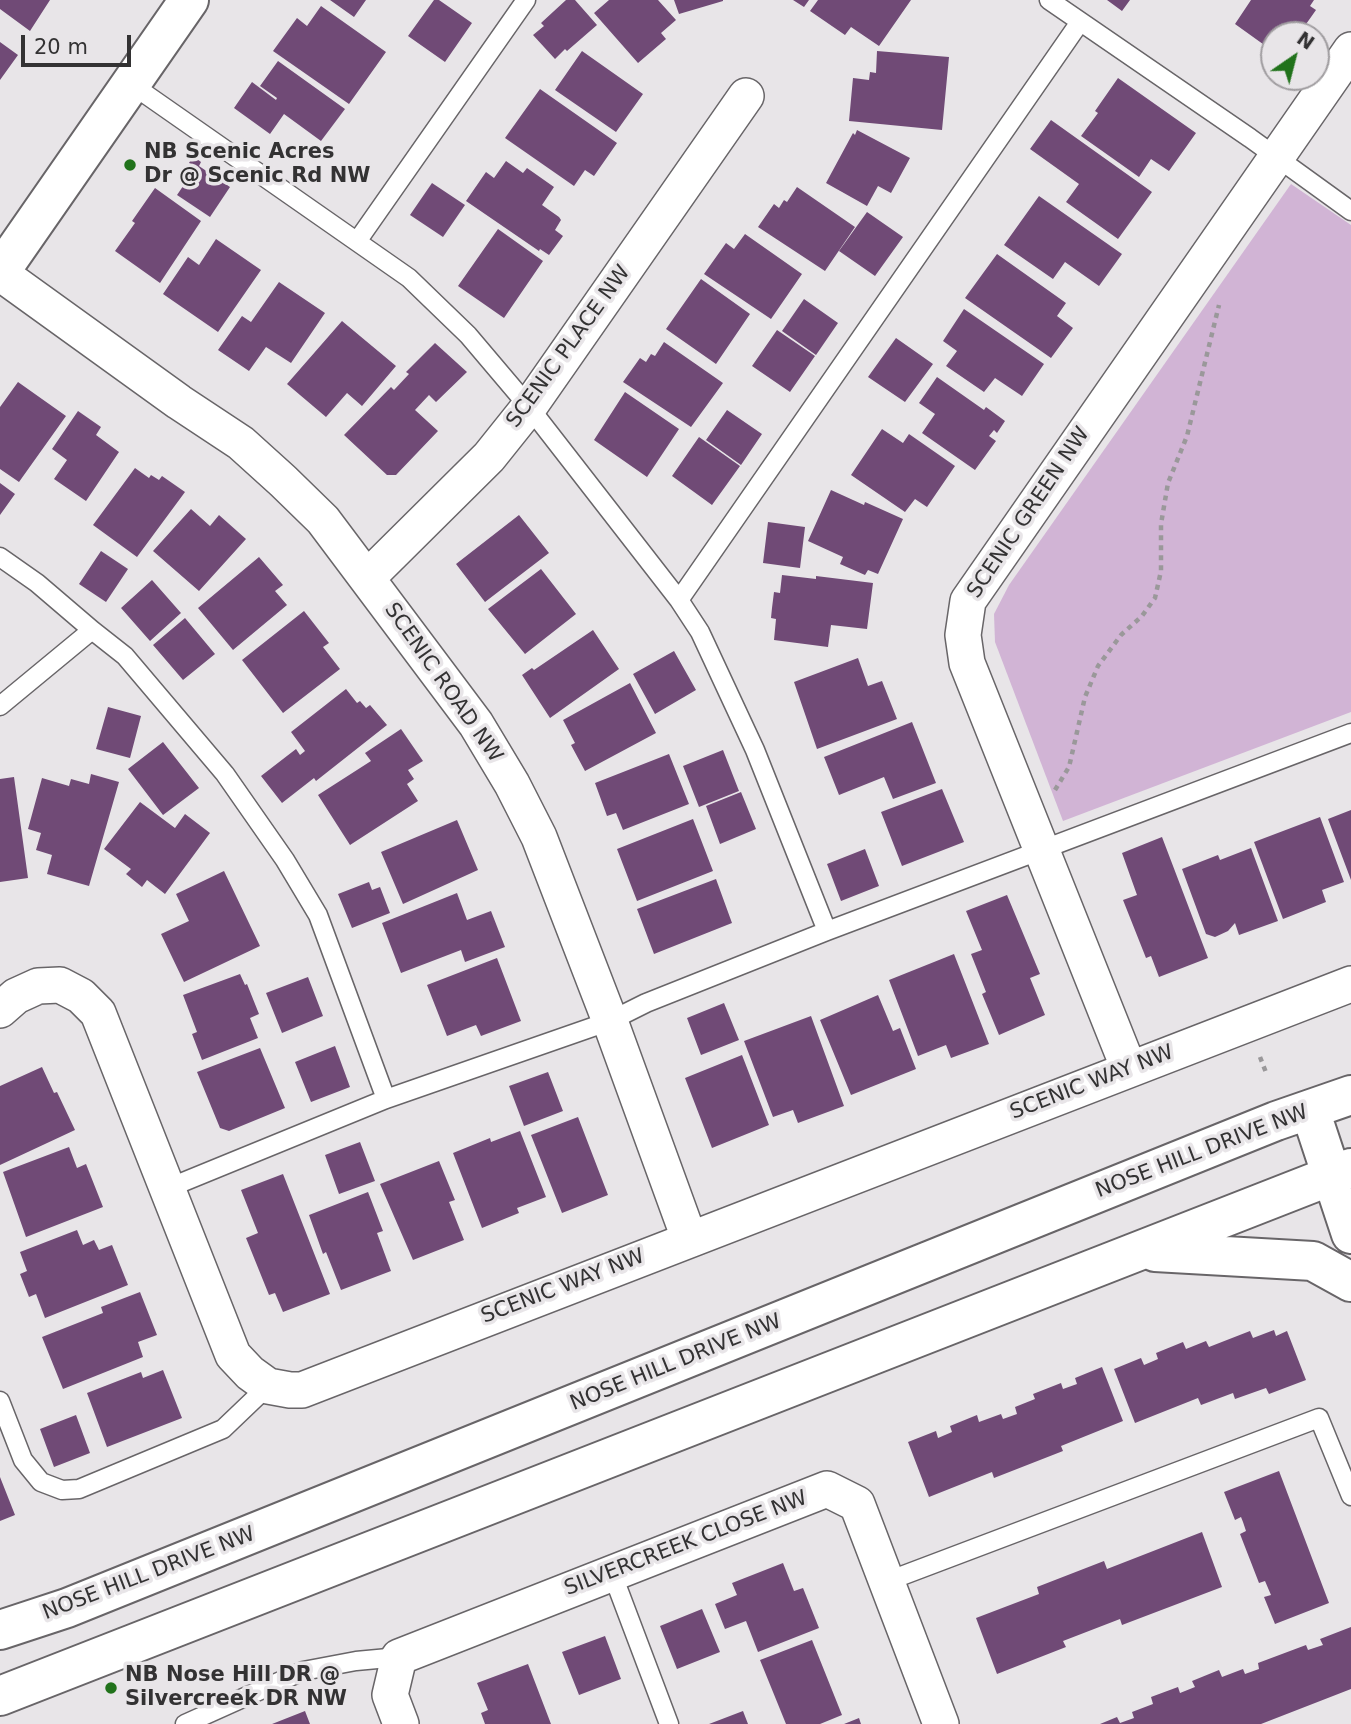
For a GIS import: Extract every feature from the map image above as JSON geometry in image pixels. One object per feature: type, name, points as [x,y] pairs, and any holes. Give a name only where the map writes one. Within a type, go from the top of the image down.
[{"type":"main road","points":[[0,273],[188,0]]},
{"type":"main road","name":"NOSE HILL DRIVE NW","points":[[0,1630],[68,1608],[1276,1121],[1351,1095]]},
{"type":"main road","points":[[1310,1110],[1342,1171],[1351,1234]]},
{"type":"main road","points":[[0,1696],[1342,1171]]},
{"type":"main road","points":[[1143,1251],[1313,1261],[1351,1282]]},
{"type":"main road","points":[[0,1610],[68,1608]]},
{"type":"street","name":"SCENIC GREEN NW","points":[[1129,1069],[967,663],[963,635],[968,601],[1351,50]]},
{"type":"street","name":"SCENIC PLACE NW","points":[[368,578],[489,457],[529,407],[746,96]]},
{"type":"street","name":"SCENIC ROAD NW","points":[[0,273],[179,402],[241,443],[284,481],[323,520],[476,724],[512,784],[539,837],[610,1021],[688,1238]]},
{"type":"street","name":"SCENIC WAY NW","points":[[268,1386],[302,1390],[688,1238],[1351,984]]},
{"type":"street","points":[[0,1010],[16,996],[38,986],[60,985],[81,996],[98,1013],[233,1355],[250,1373],[268,1386]]},
{"type":"street","name":"SILVERCREEK CLOSE NW","points":[[399,1657],[827,1489],[857,1504],[941,1724]]},
{"type":"street","points":[[399,1657],[390,1695],[401,1724]]},
{"type":"lane","points":[[358,240],[526,0]]},
{"type":"lane","points":[[1049,0],[1276,156],[1351,211]]},
{"type":"lane","points":[[679,600],[1080,22]]},
{"type":"lane","points":[[131,84],[409,278],[467,335],[529,407],[679,600],[700,632],[755,750],[827,931]]},
{"type":"lane","points":[[0,558],[37,583],[125,656],[225,774],[285,860],[318,915],[386,1099]]},
{"type":"lane","points":[[0,706],[92,629]]},
{"type":"lane","points":[[166,1189],[386,1099],[610,1021],[646,1003],[827,931],[1351,733]]},
{"type":"lane","points":[[0,1402],[23,1460],[41,1482],[62,1490],[79,1489],[223,1429],[268,1386]]},
{"type":"lane","points":[[888,1581],[1319,1418],[1351,1496]]},
{"type":"lane","points":[[612,1573],[669,1724]]},
{"type":"lane","points":[[185,1724],[303,1671],[356,1661],[399,1657]]},
{"type":"path","points":[[1055,790],[1069,767],[1085,697],[1098,666],[1121,635],[1142,616],[1155,598],[1161,571],[1161,524],[1168,483],[1187,436],[1219,310],[1219,299]]},
{"type":"path","points":[[1260,1057],[1267,1075]]},
{"type":"shaded area","points":[[1291,184],[1351,225],[1351,712],[1063,821],[995,642],[994,614],[1009,585]]},
{"type":"building","points":[[0,0],[50,0],[30,31],[0,9]]},
{"type":"building","points":[[330,0],[366,0],[354,17]]},
{"type":"building","points":[[434,0],[439,0],[472,23],[445,62],[408,36]]},
{"type":"building","points":[[566,0],[575,0],[597,25],[555,59],[533,35],[544,26],[541,23]]},
{"type":"building","points":[[609,0],[658,0],[676,20],[661,33],[666,39],[638,63],[594,13]]},
{"type":"building","points":[[674,0],[723,0],[723,1],[679,14]]},
{"type":"building","points":[[793,0],[809,0],[804,7]]},
{"type":"building","points":[[818,0],[911,0],[879,46],[851,27],[845,35],[810,11]]},
{"type":"building","points":[[1107,0],[1130,0],[1122,11]]},
{"type":"building","points":[[1251,0],[1314,0],[1310,6],[1316,10],[1308,21],[1260,21],[1260,42],[1235,24]]},
{"type":"building","points":[[321,6],[386,52],[349,104],[273,51],[297,18],[307,26]]},
{"type":"building","points":[[0,42],[18,55],[0,80]]},
{"type":"building","points":[[582,51],[643,94],[616,132],[555,90]]},
{"type":"building","points":[[877,51],[949,57],[942,130],[849,121],[853,78],[869,80],[870,72],[876,73]]},
{"type":"building","points":[[278,61],[345,109],[321,141],[284,114],[270,134],[234,108],[252,82],[276,100],[277,98],[260,86]]},
{"type":"building","points":[[1118,78],[1196,133],[1169,171],[1151,159],[1139,177],[1081,136]]},
{"type":"building","points":[[540,89],[617,143],[594,176],[585,170],[574,186],[505,138]]},
{"type":"building","points":[[1051,120],[1152,192],[1118,239],[1066,202],[1079,184],[1030,149]]},
{"type":"building","points":[[857,130],[910,158],[891,193],[878,186],[867,206],[826,183]]},
{"type":"building","points":[[193,156],[201,162],[199,166],[230,187],[210,217],[177,195],[196,167],[189,163]]},
{"type":"building","points":[[506,161],[523,173],[527,168],[554,187],[542,205],[559,217],[561,220],[555,230],[563,236],[549,255],[540,249],[539,251],[466,201],[486,172],[494,178]]},
{"type":"building","points":[[432,183],[465,205],[443,237],[410,215]]},
{"type":"building","points":[[797,187],[855,227],[825,271],[758,227],[774,204],[779,208],[784,200],[787,202]]},
{"type":"building","points":[[155,188],[201,221],[160,283],[115,251]]},
{"type":"building","points":[[1039,196],[1122,254],[1099,286],[1065,262],[1053,279],[1004,245]]},
{"type":"building","points":[[867,212],[903,237],[875,276],[839,251]]},
{"type":"building","points":[[498,229],[543,261],[504,318],[458,286]]},
{"type":"building","points":[[745,234],[802,274],[771,319],[704,274],[726,243],[734,249]]},
{"type":"building","points":[[216,239],[261,270],[218,332],[163,294],[188,257],[199,265]]},
{"type":"building","points":[[997,254],[1066,303],[1057,316],[1073,328],[1051,358],[965,298]]},
{"type":"building","points":[[701,279],[750,314],[716,364],[666,329]]},
{"type":"building","points":[[279,282],[325,313],[291,363],[266,347],[249,371],[218,350],[242,316],[251,322]]},
{"type":"building","points":[[804,299],[838,323],[816,355],[782,331]]},
{"type":"building","points":[[964,309],[1044,364],[1022,396],[995,378],[984,392],[946,366],[957,351],[943,341]]},
{"type":"building","points":[[342,321],[396,366],[362,406],[347,393],[326,417],[287,384]]},
{"type":"building","points":[[777,330],[815,356],[790,392],[752,366]]},
{"type":"building","points":[[896,338],[933,364],[905,402],[868,377]]},
{"type":"building","points":[[664,342],[723,383],[691,427],[623,382],[640,358],[646,362],[651,354],[655,356]]},
{"type":"building","points":[[435,343],[467,372],[436,402],[429,395],[415,410],[438,431],[396,475],[387,475],[344,435],[391,387],[394,390],[409,374],[406,372]]},
{"type":"building","points":[[937,377],[984,410],[986,407],[1005,421],[997,433],[994,430],[989,436],[996,441],[975,470],[922,433],[935,414],[919,403]]},
{"type":"building","points":[[18,382],[66,416],[19,482],[0,469],[0,407]]},
{"type":"building","points":[[625,392],[679,429],[647,477],[594,440]]},
{"type":"building","points":[[727,410],[762,434],[741,465],[706,440]]},
{"type":"building","points":[[78,411],[101,427],[96,435],[119,452],[86,501],[54,479],[67,460],[52,449]]},
{"type":"building","points":[[882,429],[903,443],[909,434],[955,466],[927,507],[915,499],[905,512],[851,475]]},
{"type":"building","points":[[699,437],[740,466],[712,505],[672,476]]},
{"type":"building","points":[[135,468],[149,478],[151,475],[159,480],[162,476],[185,492],[137,557],[93,525]]},
{"type":"building","points":[[0,483],[15,494],[0,515]]},
{"type":"building","points":[[831,490],[903,519],[878,574],[868,570],[865,575],[840,564],[843,557],[808,541]]},
{"type":"building","points":[[191,509],[210,526],[219,515],[246,539],[199,591],[153,551]]},
{"type":"building","points":[[519,515],[549,553],[485,602],[456,564]]},
{"type":"building","points":[[768,522],[805,527],[800,568],[763,563]]},
{"type":"building","points":[[101,551],[128,569],[106,602],[79,584]]},
{"type":"building","points":[[259,557],[283,585],[275,591],[287,605],[233,650],[198,608]]},
{"type":"building","points":[[541,569],[576,614],[525,654],[488,609]]},
{"type":"building","points":[[782,575],[873,583],[867,629],[831,625],[828,647],[774,640],[776,619],[771,618],[772,608],[774,592],[780,593]]},
{"type":"building","points":[[152,580],[181,613],[150,641],[121,608]]},
{"type":"building","points":[[304,611],[329,643],[323,647],[340,669],[283,713],[242,660]]},
{"type":"building","points":[[185,618],[215,654],[183,680],[153,645]]},
{"type":"building","points":[[593,630],[619,669],[550,718],[522,675],[532,668],[534,670]]},
{"type":"building","points":[[674,651],[696,690],[655,714],[633,674]]},
{"type":"building","points":[[858,658],[868,686],[882,681],[897,719],[817,749],[794,682]]},
{"type":"building","points":[[630,683],[656,733],[585,771],[571,745],[575,743],[563,720]]},
{"type":"building","points":[[346,689],[357,703],[360,701],[366,708],[370,705],[387,725],[316,781],[314,778],[282,803],[261,776],[296,749],[300,755],[305,751],[291,732]]},
{"type":"building","points":[[108,707],[141,716],[130,758],[96,749]]},
{"type":"building","points":[[912,722],[936,783],[893,799],[884,777],[839,795],[824,757]]},
{"type":"building","points":[[401,729],[423,761],[408,770],[414,779],[407,784],[418,801],[350,845],[318,795],[371,761],[365,753]]},
{"type":"building","points":[[163,742],[199,788],[163,815],[128,769]]},
{"type":"building","points":[[723,750],[739,791],[699,807],[683,766]]},
{"type":"building","points":[[669,754],[689,804],[623,830],[616,813],[607,816],[595,783]]},
{"type":"building","points":[[91,774],[119,782],[89,886],[47,874],[52,855],[36,850],[41,833],[28,829],[42,778],[69,786],[71,779],[89,784]]},
{"type":"building","points":[[14,777],[28,878],[0,882],[0,779]]},
{"type":"building","points":[[942,789],[964,842],[902,866],[881,812]]},
{"type":"building","points":[[741,792],[756,829],[720,844],[706,806]]},
{"type":"building","points":[[140,802],[175,828],[185,814],[210,833],[165,894],[147,880],[142,887],[126,874],[131,869],[104,849]]},
{"type":"building","points":[[1351,810],[1351,880],[1328,819]]},
{"type":"building","points":[[1320,817],[1344,882],[1322,890],[1326,902],[1283,919],[1254,842]]},
{"type":"building","points":[[693,819],[713,871],[637,901],[617,849]]},
{"type":"building","points":[[457,820],[478,870],[403,904],[381,852]]},
{"type":"building","points":[[1162,837],[1208,958],[1159,977],[1151,956],[1146,958],[1123,900],[1137,895],[1122,853]]},
{"type":"building","points":[[1251,848],[1278,921],[1239,935],[1235,923],[1228,931],[1215,937],[1206,934],[1182,869],[1218,855],[1220,860]]},
{"type":"building","points":[[865,849],[879,886],[841,901],[827,864]]},
{"type":"building","points":[[224,871],[260,946],[184,982],[161,934],[189,921],[176,894]]},
{"type":"building","points":[[716,879],[732,923],[654,954],[637,909]]},
{"type":"building","points":[[369,882],[372,890],[380,887],[390,913],[352,928],[338,894]]},
{"type":"building","points":[[457,893],[467,920],[491,911],[505,947],[465,962],[461,950],[401,973],[382,923]]},
{"type":"building","points":[[1007,895],[1040,974],[1030,978],[1045,1015],[999,1035],[982,994],[986,992],[971,954],[982,950],[966,911]]},
{"type":"building","points":[[954,954],[989,1044],[951,1058],[946,1045],[918,1056],[889,980]]},
{"type":"building","points":[[497,958],[521,1021],[481,1036],[476,1025],[447,1036],[427,985]]},
{"type":"building","points":[[240,974],[259,1014],[250,1018],[258,1038],[202,1060],[192,1034],[197,1032],[183,995]]},
{"type":"building","points":[[308,977],[323,1016],[282,1033],[266,993]]},
{"type":"building","points":[[878,995],[893,1031],[900,1028],[916,1069],[851,1095],[820,1020]]},
{"type":"building","points":[[724,1003],[739,1040],[701,1055],[687,1018]]},
{"type":"building","points":[[811,1016],[844,1106],[798,1123],[793,1110],[773,1117],[744,1041]]},
{"type":"building","points":[[335,1046],[350,1087],[311,1102],[295,1062]]},
{"type":"building","points":[[260,1048],[285,1108],[229,1131],[220,1128],[197,1072]]},
{"type":"building","points":[[742,1055],[769,1125],[712,1148],[685,1078]]},
{"type":"building","points":[[42,1067],[75,1130],[0,1165],[0,1086]]},
{"type":"building","points":[[548,1072],[563,1111],[524,1126],[509,1086]]},
{"type":"building","points":[[578,1117],[608,1195],[562,1213],[531,1135]]},
{"type":"building","points":[[520,1131],[546,1197],[517,1208],[519,1213],[482,1228],[453,1153],[490,1138],[491,1142]]},
{"type":"building","points":[[360,1142],[375,1181],[339,1194],[325,1155]]},
{"type":"building","points":[[69,1147],[77,1168],[86,1164],[103,1207],[26,1237],[3,1172]]},
{"type":"building","points":[[439,1161],[455,1200],[449,1202],[464,1240],[413,1260],[380,1184]]},
{"type":"building","points":[[283,1174],[330,1294],[283,1312],[275,1293],[269,1295],[246,1238],[258,1233],[241,1190]]},
{"type":"building","points":[[368,1192],[383,1231],[377,1233],[391,1271],[341,1290],[326,1252],[323,1254],[309,1215]]},
{"type":"building","points":[[77,1230],[83,1245],[94,1240],[99,1250],[112,1245],[128,1285],[45,1318],[36,1294],[29,1297],[20,1274],[27,1271],[20,1252]]},
{"type":"building","points":[[140,1292],[157,1335],[138,1342],[143,1357],[63,1389],[42,1337],[103,1313],[101,1307]]},
{"type":"building","points":[[1274,1330],[1276,1336],[1287,1331],[1306,1380],[1269,1394],[1266,1388],[1235,1399],[1233,1393],[1201,1405],[1198,1398],[1135,1423],[1114,1369],[1141,1358],[1144,1365],[1158,1359],[1156,1353],[1183,1342],[1186,1349],[1206,1341],[1209,1347],[1250,1331],[1253,1338]]},
{"type":"building","points":[[1102,1367],[1123,1421],[1061,1446],[1063,1451],[994,1478],[992,1472],[929,1497],[908,1442],[936,1431],[938,1438],[952,1432],[950,1426],[977,1415],[979,1422],[1001,1414],[1003,1419],[1017,1414],[1015,1407],[1035,1399],[1033,1394],[1061,1383],[1063,1389],[1077,1384],[1075,1378]]},
{"type":"building","points":[[163,1370],[182,1418],[107,1447],[87,1393],[141,1372],[143,1378]]},
{"type":"building","points":[[76,1415],[90,1453],[54,1467],[40,1429]]},
{"type":"building","points":[[1279,1471],[1329,1603],[1275,1624],[1264,1597],[1271,1595],[1265,1581],[1259,1583],[1240,1534],[1246,1531],[1243,1522],[1241,1517],[1235,1520],[1224,1492]]},
{"type":"building","points":[[0,1477],[15,1515],[0,1521]]},
{"type":"building","points":[[1202,1532],[1222,1587],[1122,1625],[1120,1619],[1063,1641],[1066,1647],[997,1674],[976,1618],[1039,1594],[1037,1587],[1104,1561],[1107,1569]]},
{"type":"building","points":[[783,1563],[794,1591],[803,1588],[819,1628],[758,1652],[746,1621],[725,1629],[715,1604],[737,1595],[732,1583]]},
{"type":"building","points":[[702,1609],[720,1652],[677,1669],[660,1626]]},
{"type":"building","points":[[1351,1627],[1351,1689],[1261,1724],[1100,1724],[1117,1717],[1120,1723],[1134,1718],[1132,1712],[1153,1704],[1151,1697],[1178,1687],[1180,1693],[1195,1687],[1192,1681],[1219,1670],[1222,1677],[1243,1669],[1245,1674],[1259,1669],[1258,1663],[1306,1645],[1308,1650],[1323,1645],[1320,1639]]},
{"type":"building","points":[[605,1636],[621,1679],[579,1695],[562,1652]]},
{"type":"building","points":[[812,1640],[842,1715],[820,1724],[786,1724],[760,1660]]},
{"type":"building","points":[[528,1664],[551,1724],[485,1724],[481,1713],[488,1710],[477,1683]]},
{"type":"building","points":[[305,1711],[310,1724],[272,1724]]},
{"type":"building","points":[[743,1711],[748,1724],[709,1724]]},
{"type":"building","points":[[859,1718],[861,1724],[844,1724]]},
{"type":"place","name":"NB Scenic Acres Dr @ Scenic Rd NW","points":[[130,165]]},
{"type":"place","name":"NB Nose Hill DR @ Silvercreek DR NW","points":[[111,1688]]}]
